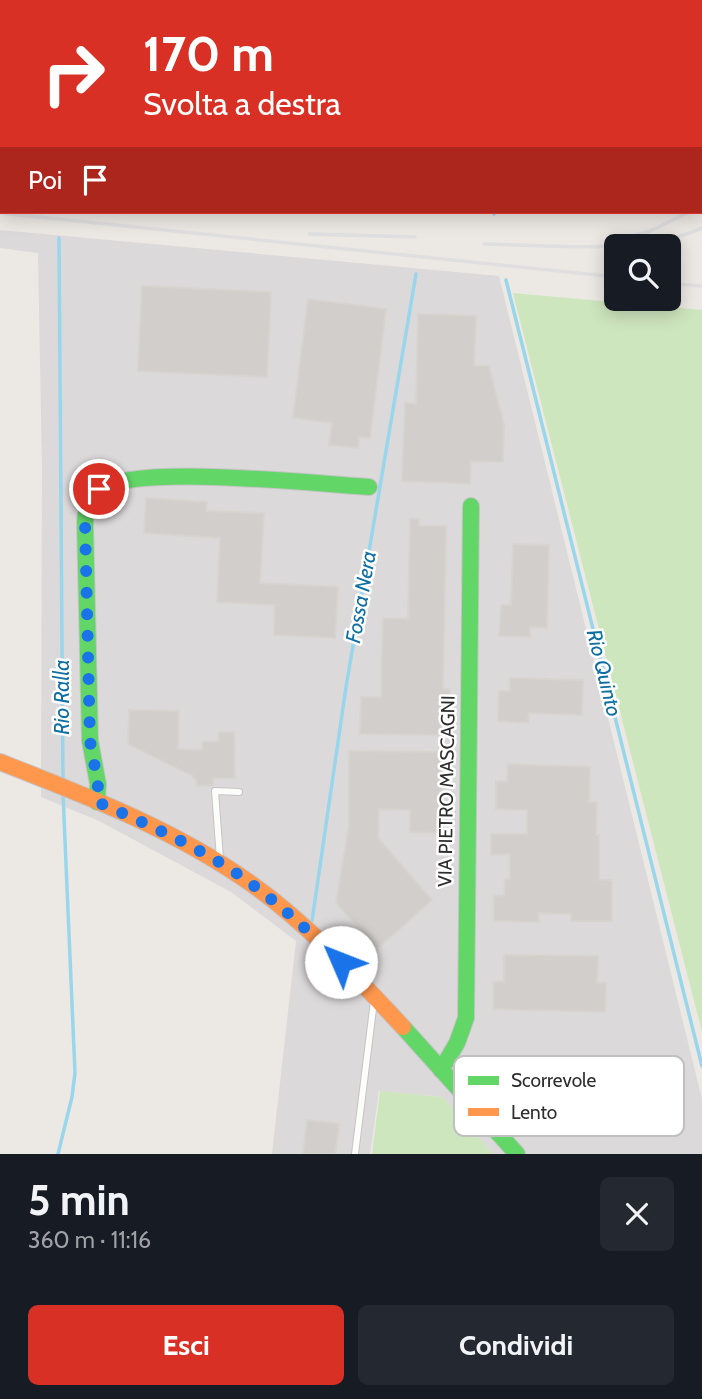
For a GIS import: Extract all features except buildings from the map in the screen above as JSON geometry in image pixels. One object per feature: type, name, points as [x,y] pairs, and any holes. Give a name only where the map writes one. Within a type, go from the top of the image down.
[{"type":"street","points":[[97,802],[98,784],[90,741],[85,522],[87,504],[99,489],[124,480],[176,476],[369,487]]},
{"type":"street","name":"VIA PIETRO MASCAGNI","points":[[441,1070],[457,1043],[466,1018],[471,506]]},
{"type":"street","points":[[0,762],[55,783],[167,833],[241,877],[306,929],[375,996],[454,1084]]},
{"type":"street","points":[[501,1136],[517,1154]]},
{"type":"lane","points":[[221,865],[215,791],[239,792]]},
{"type":"lane","points":[[355,1154],[375,996]]},
{"type":"shaded area","points":[[0,230],[499,276],[702,1099],[702,1154],[493,1154],[477,1136],[684,1136],[684,1056],[454,1056],[454,1110],[443,1097],[379,1091],[370,1154],[272,1154],[296,941],[231,892],[99,821],[41,797],[42,469],[38,253],[0,248]]},
{"type":"green space","points":[[513,293],[604,301],[604,311],[681,311],[681,308],[702,310],[702,1032]]},
{"type":"green space","points":[[380,1091],[443,1097],[454,1110],[454,1136],[477,1136],[493,1154],[372,1154]]},
{"type":"waterway","name":"Rio Ralla","points":[[59,238],[63,780]]},
{"type":"waterway","name":"Fossa Nera","points":[[312,921],[346,687],[416,274]]},
{"type":"waterway","name":"Rio Quinto","points":[[506,280],[702,1066]]},
{"type":"waterway","name":"Rio Ralla","points":[[58,1154],[75,1073],[63,794]]},
{"type":"railway","points":[[10,214],[604,276]]},
{"type":"railway","points":[[639,234],[685,214]]},
{"type":"railway","points":[[484,244],[623,246],[677,237],[702,228]]},
{"type":"railway","points":[[309,234],[415,237]]},
{"type":"railway","points":[[681,284],[702,286]]},
{"type":"traffic: fast","points":[[97,802],[98,784],[90,741],[85,522],[93,495],[100,489],[120,482],[150,478],[229,478],[369,487]]},
{"type":"traffic: fast","points":[[441,1070],[457,1043],[466,1018],[471,506]]},
{"type":"traffic: fast","points":[[403,1027],[454,1084]]},
{"type":"traffic: fast","points":[[501,1136],[517,1154]]},
{"type":"traffic: slow","points":[[0,762],[130,816],[224,865],[274,901],[313,934],[403,1027]]},
{"type":"route","points":[[99,489],[87,504],[85,522],[90,741],[98,784],[97,802],[167,833],[241,877],[306,929],[341,962]]}]
